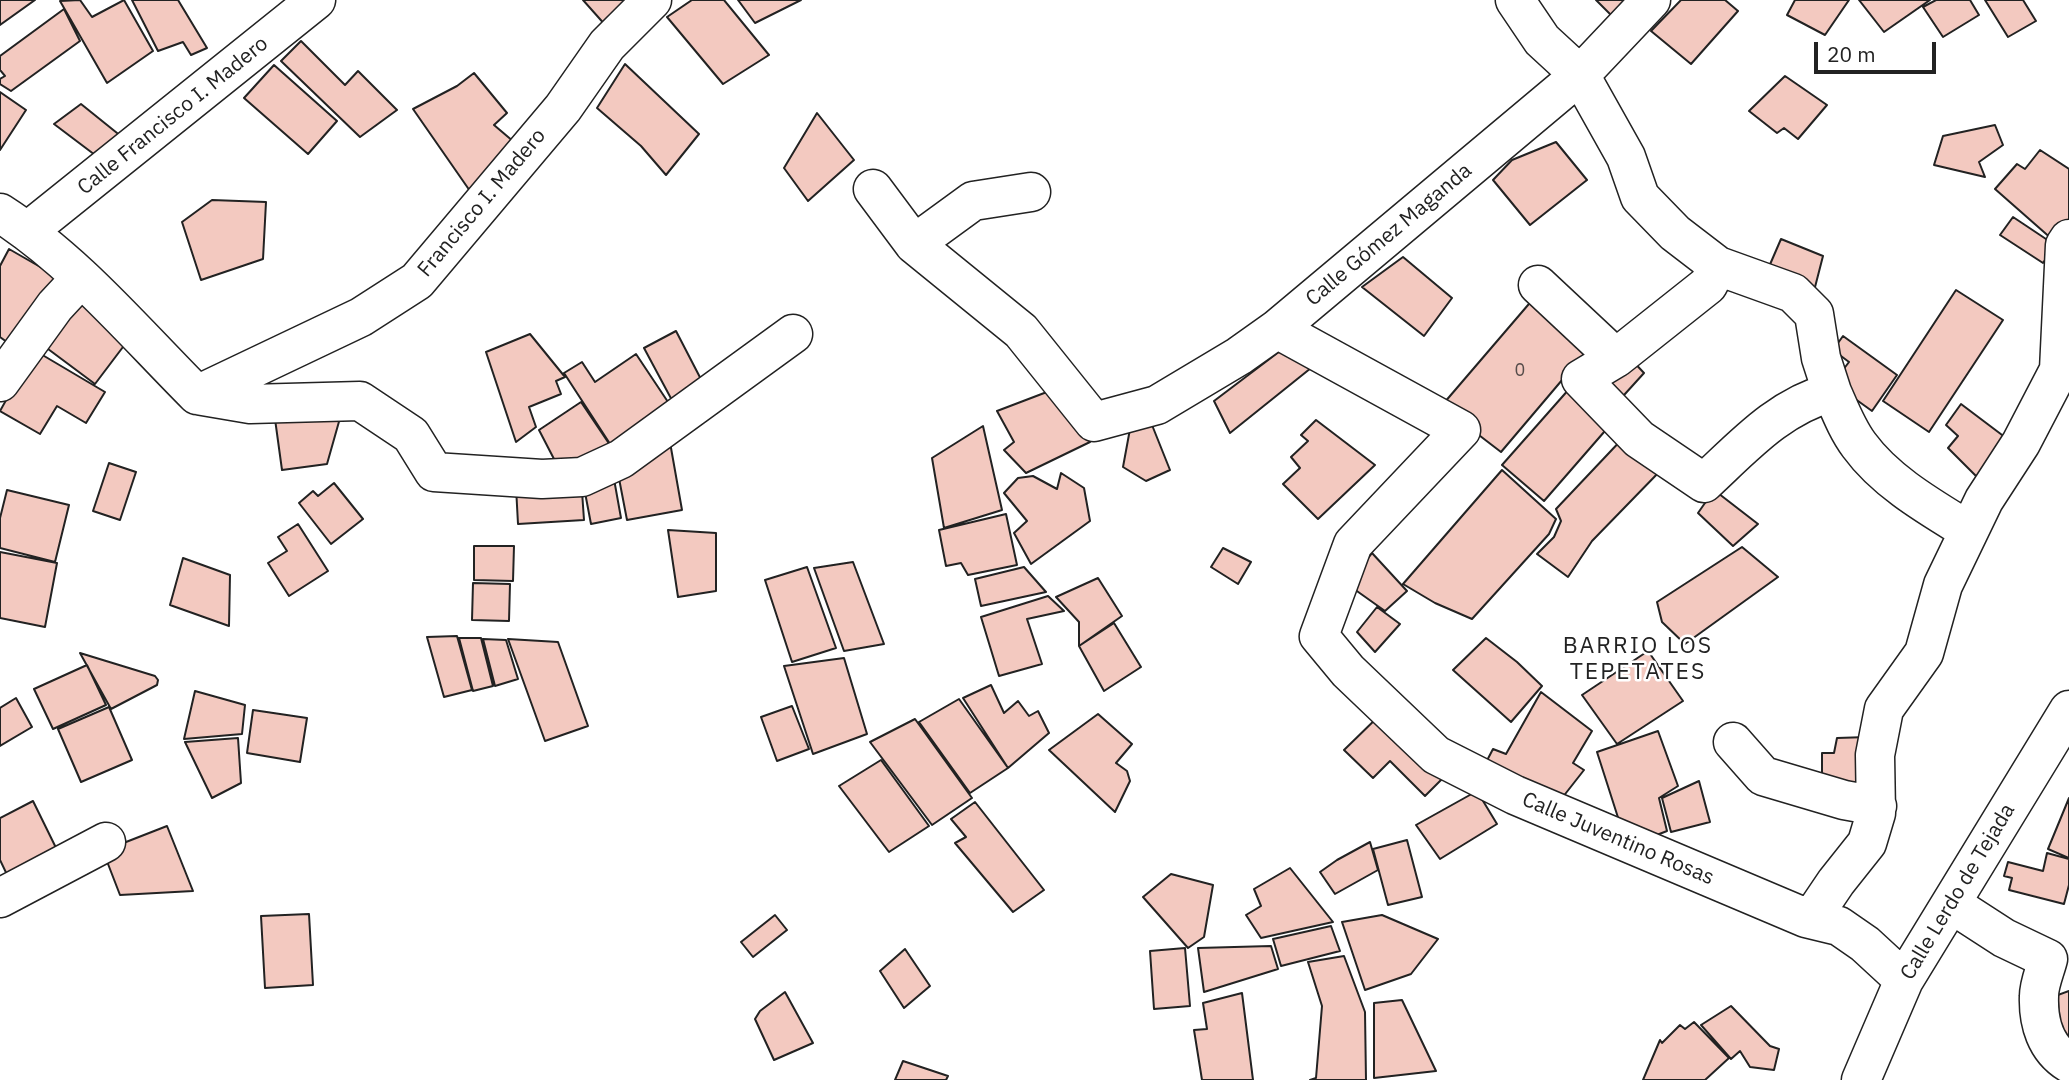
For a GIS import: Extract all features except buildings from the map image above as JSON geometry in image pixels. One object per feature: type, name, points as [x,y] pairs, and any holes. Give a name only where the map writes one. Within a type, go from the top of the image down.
[{"type":"street","name":"Calle Francisco I. Madero","points":[[14,222],[316,0]]},
{"type":"street","name":"Francisco I. Madero","points":[[197,395],[360,317],[416,281],[563,108],[607,45],[652,0]]},
{"type":"street","points":[[1515,0],[1542,40],[1580,75],[1626,157],[1640,197],[1675,233],[1718,266],[1793,293],[1814,314],[1821,358],[1832,392],[1859,445],[1886,474],[1927,505],[1969,531]]},
{"type":"street","name":"Calle Gómez Maganda","points":[[914,244],[1021,331],[1094,422],[1157,404],[1239,356],[1277,329],[1580,75],[1651,0]]},
{"type":"street","points":[[873,189],[914,244],[973,201],[1031,192]]},
{"type":"street","points":[[14,222],[81,278],[197,395],[250,404],[360,401],[411,435],[434,472],[542,479],[582,477],[621,460],[793,334]]},
{"type":"street","points":[[1811,919],[1836,881],[1867,843],[1877,806],[1875,755],[1884,709],[1924,653],[1943,584],[1984,500],[2021,443],[2059,370],[2065,245],[2069,239]]},
{"type":"street","points":[[1718,266],[1708,285],[1616,358],[1581,379],[1639,439],[1704,483],[1769,423],[1817,396],[1832,392]]},
{"type":"street","points":[[0,382],[55,306],[81,278]]},
{"type":"street","points":[[1538,285],[1616,358]]},
{"type":"street","name":"Calle Juventino Rosas","points":[[1277,329],[1461,430],[1353,544],[1319,636],[1348,671],[1436,755],[1515,795],[1811,919],[1839,926],[1865,944],[1904,980]]},
{"type":"street","name":"Calle Lerdo de Tejada","points":[[1861,1080],[1904,980],[2069,710]]},
{"type":"street","points":[[1733,742],[1763,776],[1844,800],[1877,806]]},
{"type":"street","points":[[0,898],[106,842]]},
{"type":"street","points":[[1953,905],[2004,938],[2048,959],[2039,996],[2044,1035],[2056,1055],[2069,1063]]},
{"type":"district","name":"BARRIO LOS TEPETATES","points":[[1638,659]]}]
